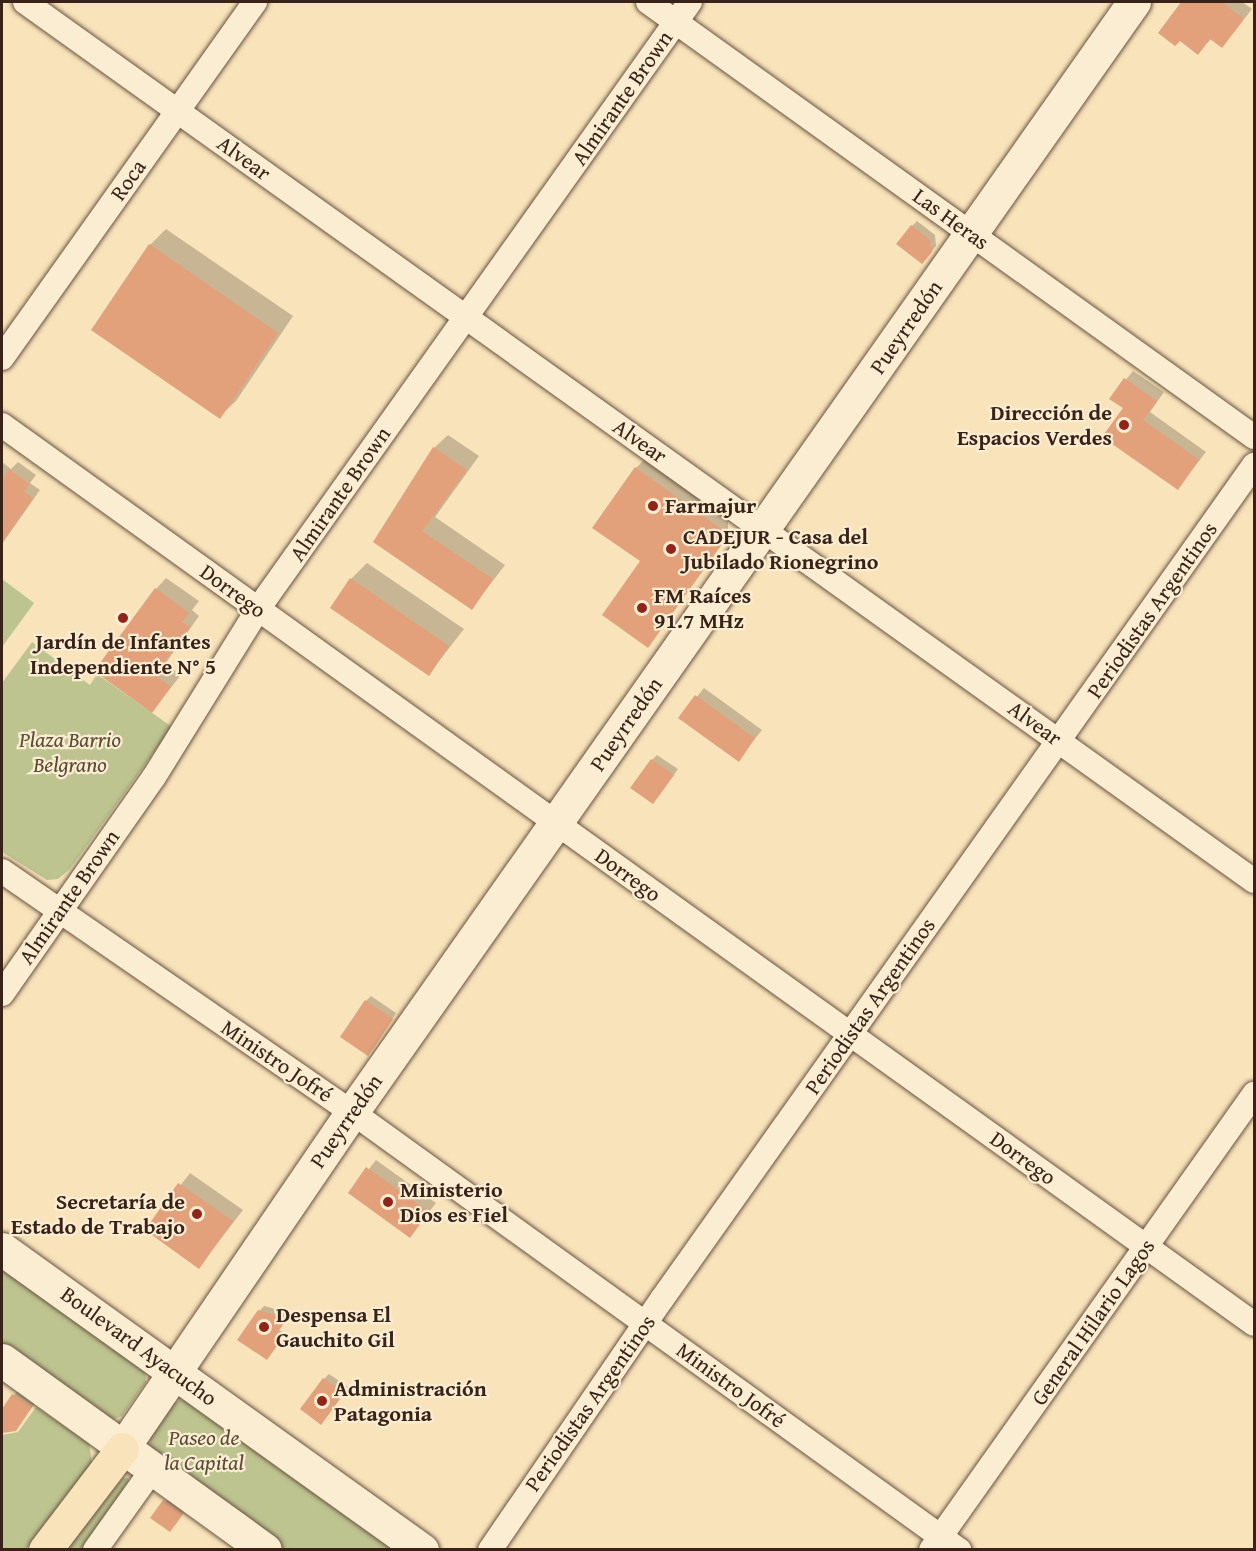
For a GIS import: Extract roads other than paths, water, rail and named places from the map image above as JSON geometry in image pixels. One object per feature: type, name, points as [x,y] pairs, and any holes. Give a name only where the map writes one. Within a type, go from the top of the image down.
[{"type":"highway","points":[[45,1550],[122,1449]]},
{"type":"main road","name":"Pueyrredón","points":[[122,1449],[352,1112],[1134,2]]},
{"type":"main road","name":"Boulevard Ayacucho","points":[[2,1249],[422,1550]]},
{"type":"main road","points":[[2,1360],[122,1449],[265,1550]]},
{"type":"street","name":"Alvear","points":[[25,2],[1254,881]]},
{"type":"street","name":"Roca","points":[[2,358],[255,2]]},
{"type":"street","name":"Las Heras","points":[[648,2],[1254,437]]},
{"type":"street","name":"Almirante Brown","points":[[2,994],[154,777],[258,609],[690,2]]},
{"type":"street","name":"Dorrego","points":[[2,425],[1254,1324]]},
{"type":"street","name":"Periodistas Argentinos","points":[[490,1550],[645,1323],[1254,465]]},
{"type":"street","name":"Ministro Jofré","points":[[2,871],[58,913],[352,1112],[645,1323],[943,1545]]},
{"type":"street","name":"General Hilario Lagos","points":[[943,1545],[1146,1246],[1254,1094]]},
{"type":"street","points":[[95,1550],[152,1470]]},
{"type":"place","name":"Dirección de Espacios Verdes","points":[[1124,425]]},
{"type":"place","name":"Farmajur","points":[[653,506]]},
{"type":"place","name":"CADEJUR - Casa del Jubilado Rionegrino","points":[[671,549]]},
{"type":"place","name":"FM Raíces 91.7 MHz","points":[[642,608]]},
{"type":"place","name":"Jardín de Infantes Independiente N° 5","points":[[123,618]]},
{"type":"place","name":"Ministerio Dios es Fiel","points":[[388,1202]]},
{"type":"place","name":"Secretaría de Estado de Trabajo","points":[[197,1214]]},
{"type":"place","name":"Despensa El Gauchito Gil","points":[[264,1327]]},
{"type":"place","name":"Administración Patagonia","points":[[322,1401]]},
{"type":"park label","name":"Plaza Barrio Belgrano","points":[[70,752]]},
{"type":"park label","name":"Paseo de la Capital","points":[[204,1450]]}]
